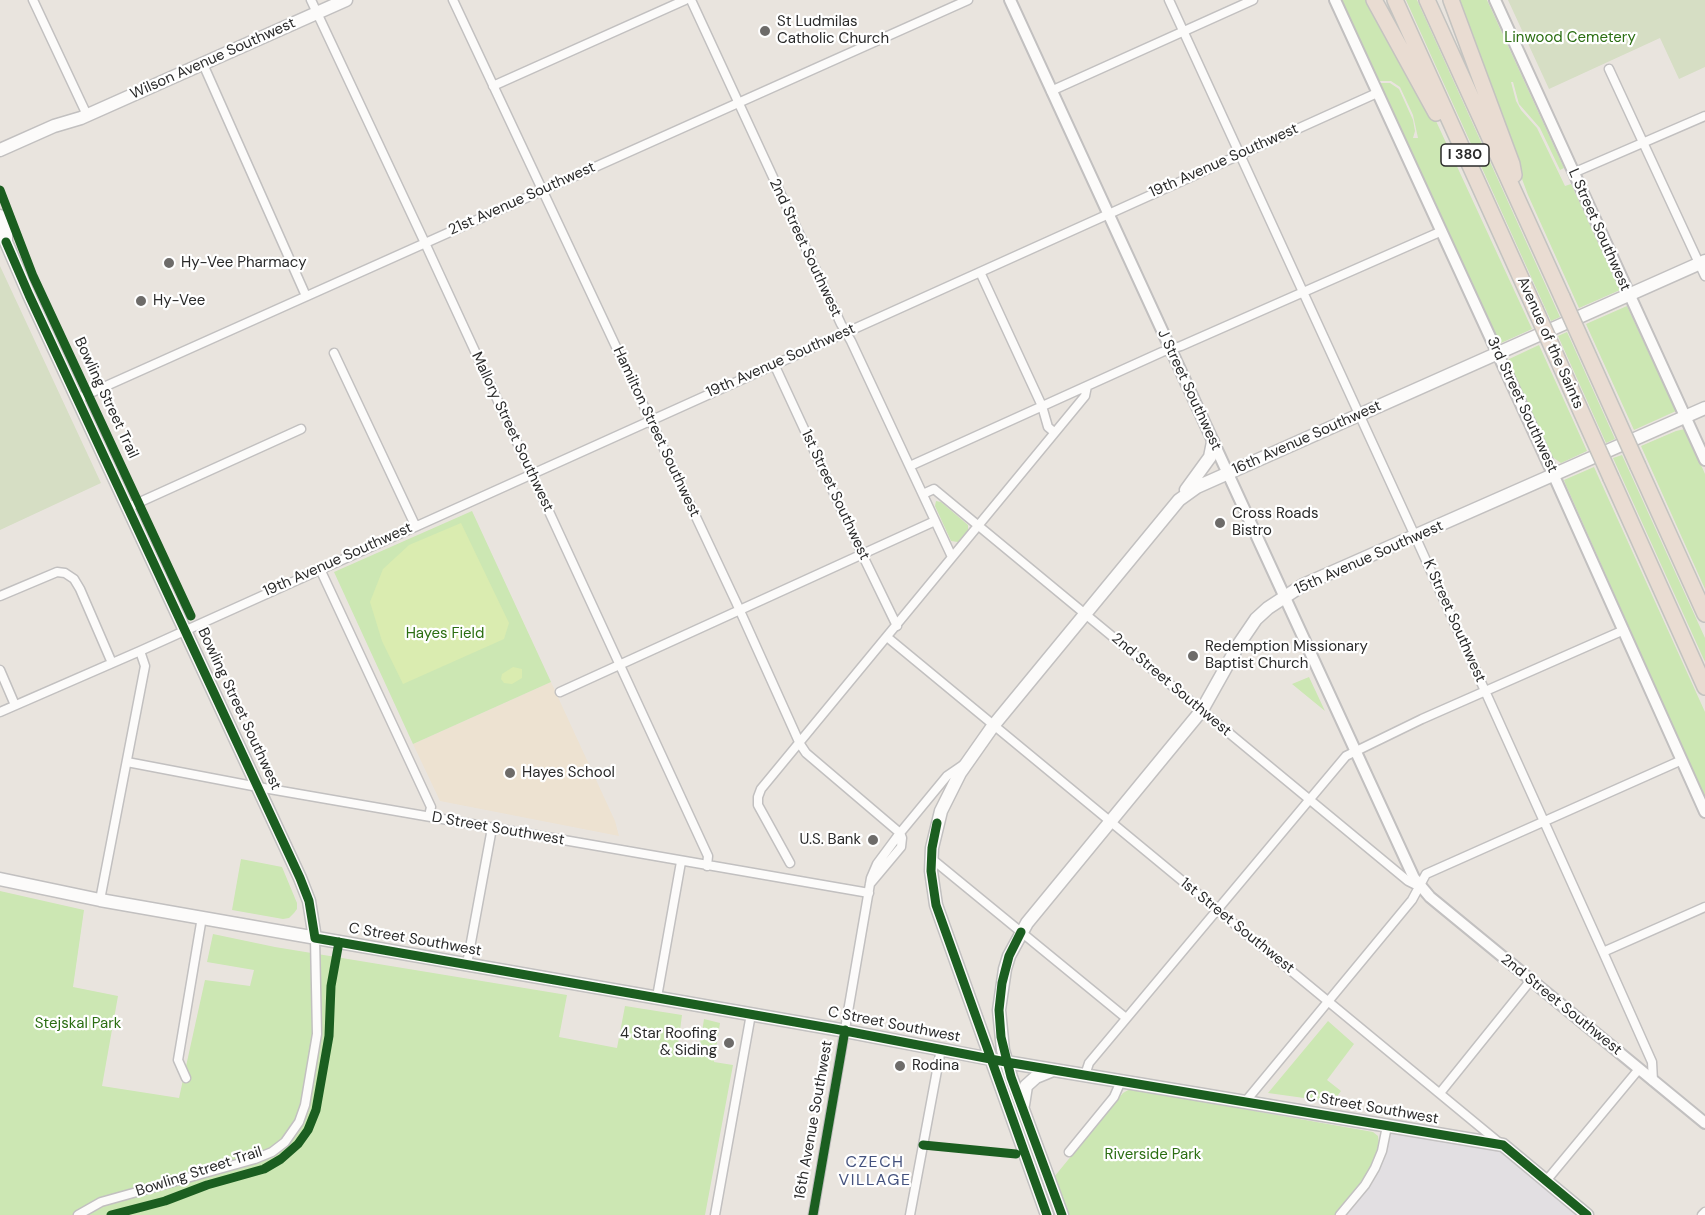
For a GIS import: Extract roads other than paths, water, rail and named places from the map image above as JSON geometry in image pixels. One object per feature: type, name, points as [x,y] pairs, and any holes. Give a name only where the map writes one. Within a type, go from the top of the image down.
[{"type":"highway","points":[[1374,0],[1492,215]]},
{"type":"highway","name":"Avenue of the Saints","points":[[1395,0],[1705,687]]},
{"type":"highway","name":"Avenue of the Saints","points":[[1427,0],[1705,614]]},
{"type":"highway","points":[[1451,0],[1512,164],[1518,201]]},
{"type":"main road","name":"Wilson Avenue Southwest","points":[[0,150],[54,126],[84,117],[346,0]]},
{"type":"main road","name":"Wilson Avenue Southwest","points":[[0,159],[72,126],[84,117]]},
{"type":"main road","name":"Bowling Street Southwest","points":[[0,216],[6,230],[3,240],[305,889],[315,938]]},
{"type":"main road","name":"16th Avenue Southwest","points":[[1047,1215],[992,1058],[940,920],[933,888],[932,859],[935,833],[941,811],[950,790],[968,762],[993,726],[1179,500],[1197,487],[1702,262]]},
{"type":"main road","name":"15th Avenue Southwest","points":[[1062,1215],[1006,1062],[1000,1026],[1000,997],[1005,969],[1021,932],[1202,710],[1239,644],[1256,619],[1284,596],[1303,585],[1705,408]]},
{"type":"main road","points":[[1179,500],[1207,462],[1213,442]]},
{"type":"main road","name":"C Street Southwest","points":[[0,879],[100,900],[845,1030],[1006,1062],[1503,1145]]},
{"type":"main road","points":[[1024,1112],[1023,1098],[1026,1086],[1036,1077],[1054,1070]]},
{"type":"main road","name":"1st Street Southwest","points":[[1503,1145],[1587,1215]]},
{"type":"street","points":[[33,0],[84,117]]},
{"type":"street","name":"Mallory Street Southwest","points":[[311,0],[708,856],[706,866]]},
{"type":"street","name":"Hamilton Street Southwest","points":[[453,0],[740,610],[800,744],[806,753],[900,833]]},
{"type":"street","points":[[493,86],[685,0]]},
{"type":"street","name":"2nd Street Southwest","points":[[690,0],[952,557]]},
{"type":"street","name":"21st Avenue Southwest","points":[[77,399],[968,0]]},
{"type":"street","name":"J Street Southwest","points":[[1010,0],[1416,882]]},
{"type":"street","name":"K Street Southwest","points":[[1169,0],[1486,691],[1603,952],[1652,1062],[1653,1081]]},
{"type":"street","points":[[1051,91],[1253,0]]},
{"type":"street","name":"3rd Street Southwest","points":[[1335,0],[1498,353],[1705,812]]},
{"type":"street","name":"L Street Southwest","points":[[1495,0],[1705,460]]},
{"type":"street","points":[[203,64],[306,296]]},
{"type":"street","points":[[1609,69],[1702,262],[1705,276]]},
{"type":"street","name":"19th Avenue Southwest","points":[[0,712],[1377,93]]},
{"type":"street","points":[[1573,173],[1705,116]]},
{"type":"street","points":[[910,466],[1170,349],[1442,231]]},
{"type":"street","points":[[980,272],[1042,406],[1048,427],[1054,432]]},
{"type":"street","points":[[334,353],[415,525]]},
{"type":"street","name":"1st Street Southwest","points":[[774,364],[897,626]]},
{"type":"street","points":[[790,863],[758,805],[761,789],[1085,396],[1088,386]]},
{"type":"street","points":[[129,507],[301,429]]},
{"type":"street","name":"2nd Street Southwest","points":[[923,494],[934,489],[1408,881],[1416,882],[1705,1123]]},
{"type":"street","points":[[560,692],[935,521]]},
{"type":"street","points":[[320,569],[431,807],[429,816]]},
{"type":"street","points":[[0,596],[57,572],[65,573],[74,579],[80,589],[112,663]]},
{"type":"street","points":[[1085,1075],[1089,1063],[1346,756],[1624,630]]},
{"type":"street","name":"1st Street Southwest","points":[[887,637],[1503,1145]]},
{"type":"street","points":[[100,900],[145,666],[140,651]]},
{"type":"street","points":[[0,670],[15,705]]},
{"type":"street","points":[[1245,1102],[1413,900],[1416,882],[1426,874],[1682,760]]},
{"type":"street","name":"D Street Southwest","points":[[127,762],[681,862],[869,888]]},
{"type":"street","name":"16th Avenue Southwest","points":[[813,1215],[869,888],[877,864],[947,776],[968,762]]},
{"type":"street","points":[[467,964],[492,828]]},
{"type":"street","points":[[932,859],[1126,1018]]},
{"type":"street","points":[[657,997],[681,862]]},
{"type":"street","points":[[1603,952],[1705,907]]},
{"type":"street","points":[[186,1078],[178,1060],[202,917]]},
{"type":"street","points":[[78,1215],[101,1202],[255,1159],[272,1152],[285,1142],[299,1122],[304,1106],[317,1034],[315,938]]},
{"type":"street","points":[[1440,1093],[1531,980]]},
{"type":"street","points":[[715,1215],[751,1014]]},
{"type":"street","points":[[910,1215],[941,1049]]},
{"type":"street","points":[[1546,1181],[1639,1069]]},
{"type":"street","points":[[1069,1152],[1114,1097],[1121,1081]]},
{"type":"street","points":[[1340,1215],[1365,1185],[1375,1168],[1382,1151],[1387,1125]]},
{"type":"place","name":"St Ludmilas Catholic Church","points":[[765,31]]},
{"type":"place","name":"Hy-Vee Pharmacy","points":[[169,263]]},
{"type":"place","name":"Hy-Vee","points":[[141,301]]},
{"type":"place","name":"Cross Roads Bistro","points":[[1220,523]]},
{"type":"place","name":"Redemption Missionary Baptist Church","points":[[1193,656]]},
{"type":"place","name":"Hayes School","points":[[510,773]]},
{"type":"place","name":"U.S. Bank","points":[[873,840]]},
{"type":"place","name":"4 Star Roofing & Siding","points":[[729,1043]]},
{"type":"place","name":"Rodina","points":[[900,1066]]},
{"type":"district","name":"CZECH VILLAGE","points":[[875,1172]]},
{"type":"park label","name":"Linwood Cemetery","points":[[1570,38]]},
{"type":"park label","name":"Hayes Field","points":[[445,634]]},
{"type":"park label","name":"Stejskal Park","points":[[78,1024]]},
{"type":"park label","name":"Riverside Park","points":[[1153,1155]]}]
